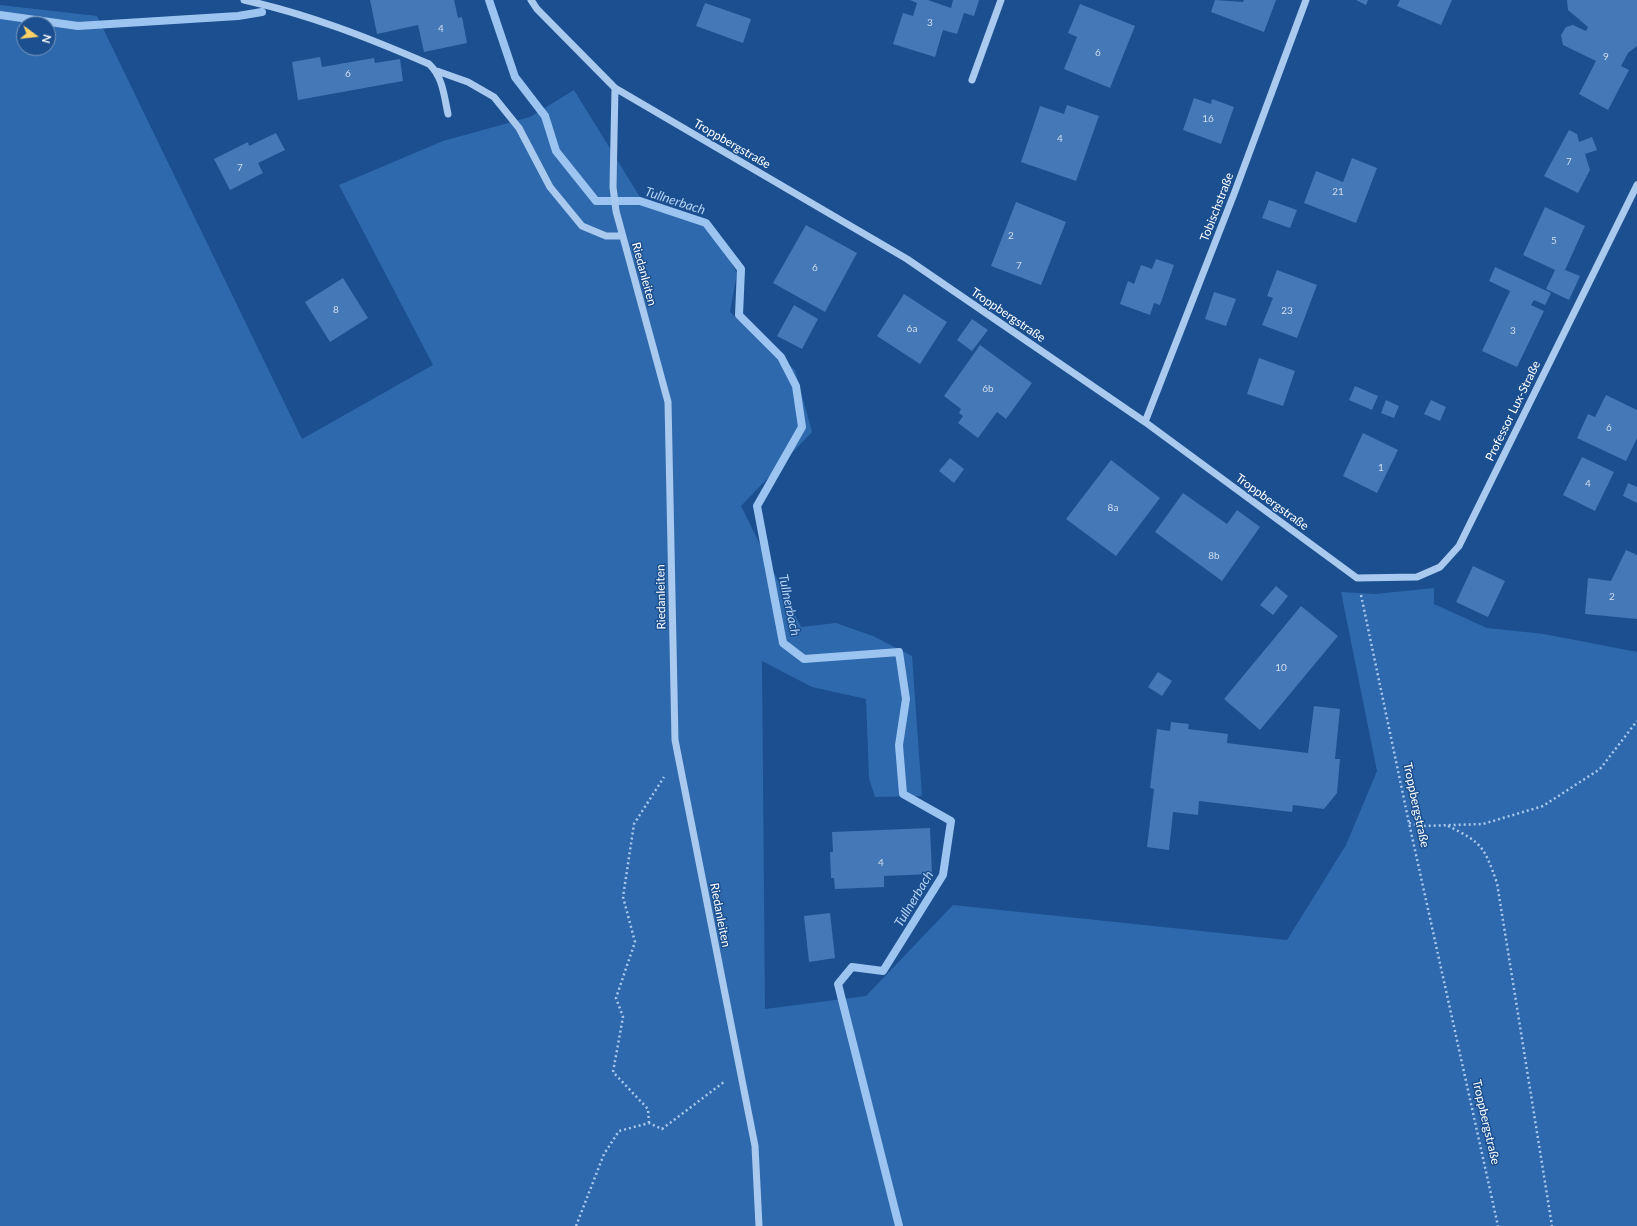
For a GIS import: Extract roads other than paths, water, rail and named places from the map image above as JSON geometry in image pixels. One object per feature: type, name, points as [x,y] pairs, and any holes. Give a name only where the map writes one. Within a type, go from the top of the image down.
[{"type":"street","points":[[244,0],[294,13],[359,34],[429,64],[437,71],[468,82],[494,97],[519,128],[550,188],[582,226],[606,236],[622,236]]},
{"type":"street","points":[[531,0],[537,9],[615,88]]},
{"type":"street","points":[[972,80],[1001,0]]},
{"type":"street","name":"Tobischstraße","points":[[1145,422],[1234,194],[1306,0]]},
{"type":"street","points":[[437,71],[441,81],[448,114]]},
{"type":"street","name":"Riedanleiten","points":[[615,88],[613,187],[616,211],[668,402],[675,740],[755,1146],[759,1226]]},
{"type":"street","name":"Troppbergstraße","points":[[615,88],[907,259],[1145,422],[1357,578]]},
{"type":"street","name":"Professor Lux-Straße","points":[[1357,578],[1417,577],[1440,567],[1458,546],[1637,185]]},
{"type":"waterway","name":"Tullnerbach","points":[[489,0],[515,77],[545,116],[556,151],[596,201],[640,201],[706,223],[741,269],[739,315],[781,357],[796,386],[802,427],[757,506],[783,643],[804,659],[899,652],[906,699],[899,745],[903,794],[951,821],[943,875],[883,971],[852,967],[838,984],[899,1226]]},
{"type":"waterway","name":"Tullnerbach","points":[[0,15],[78,26],[238,16],[262,12]]}]
